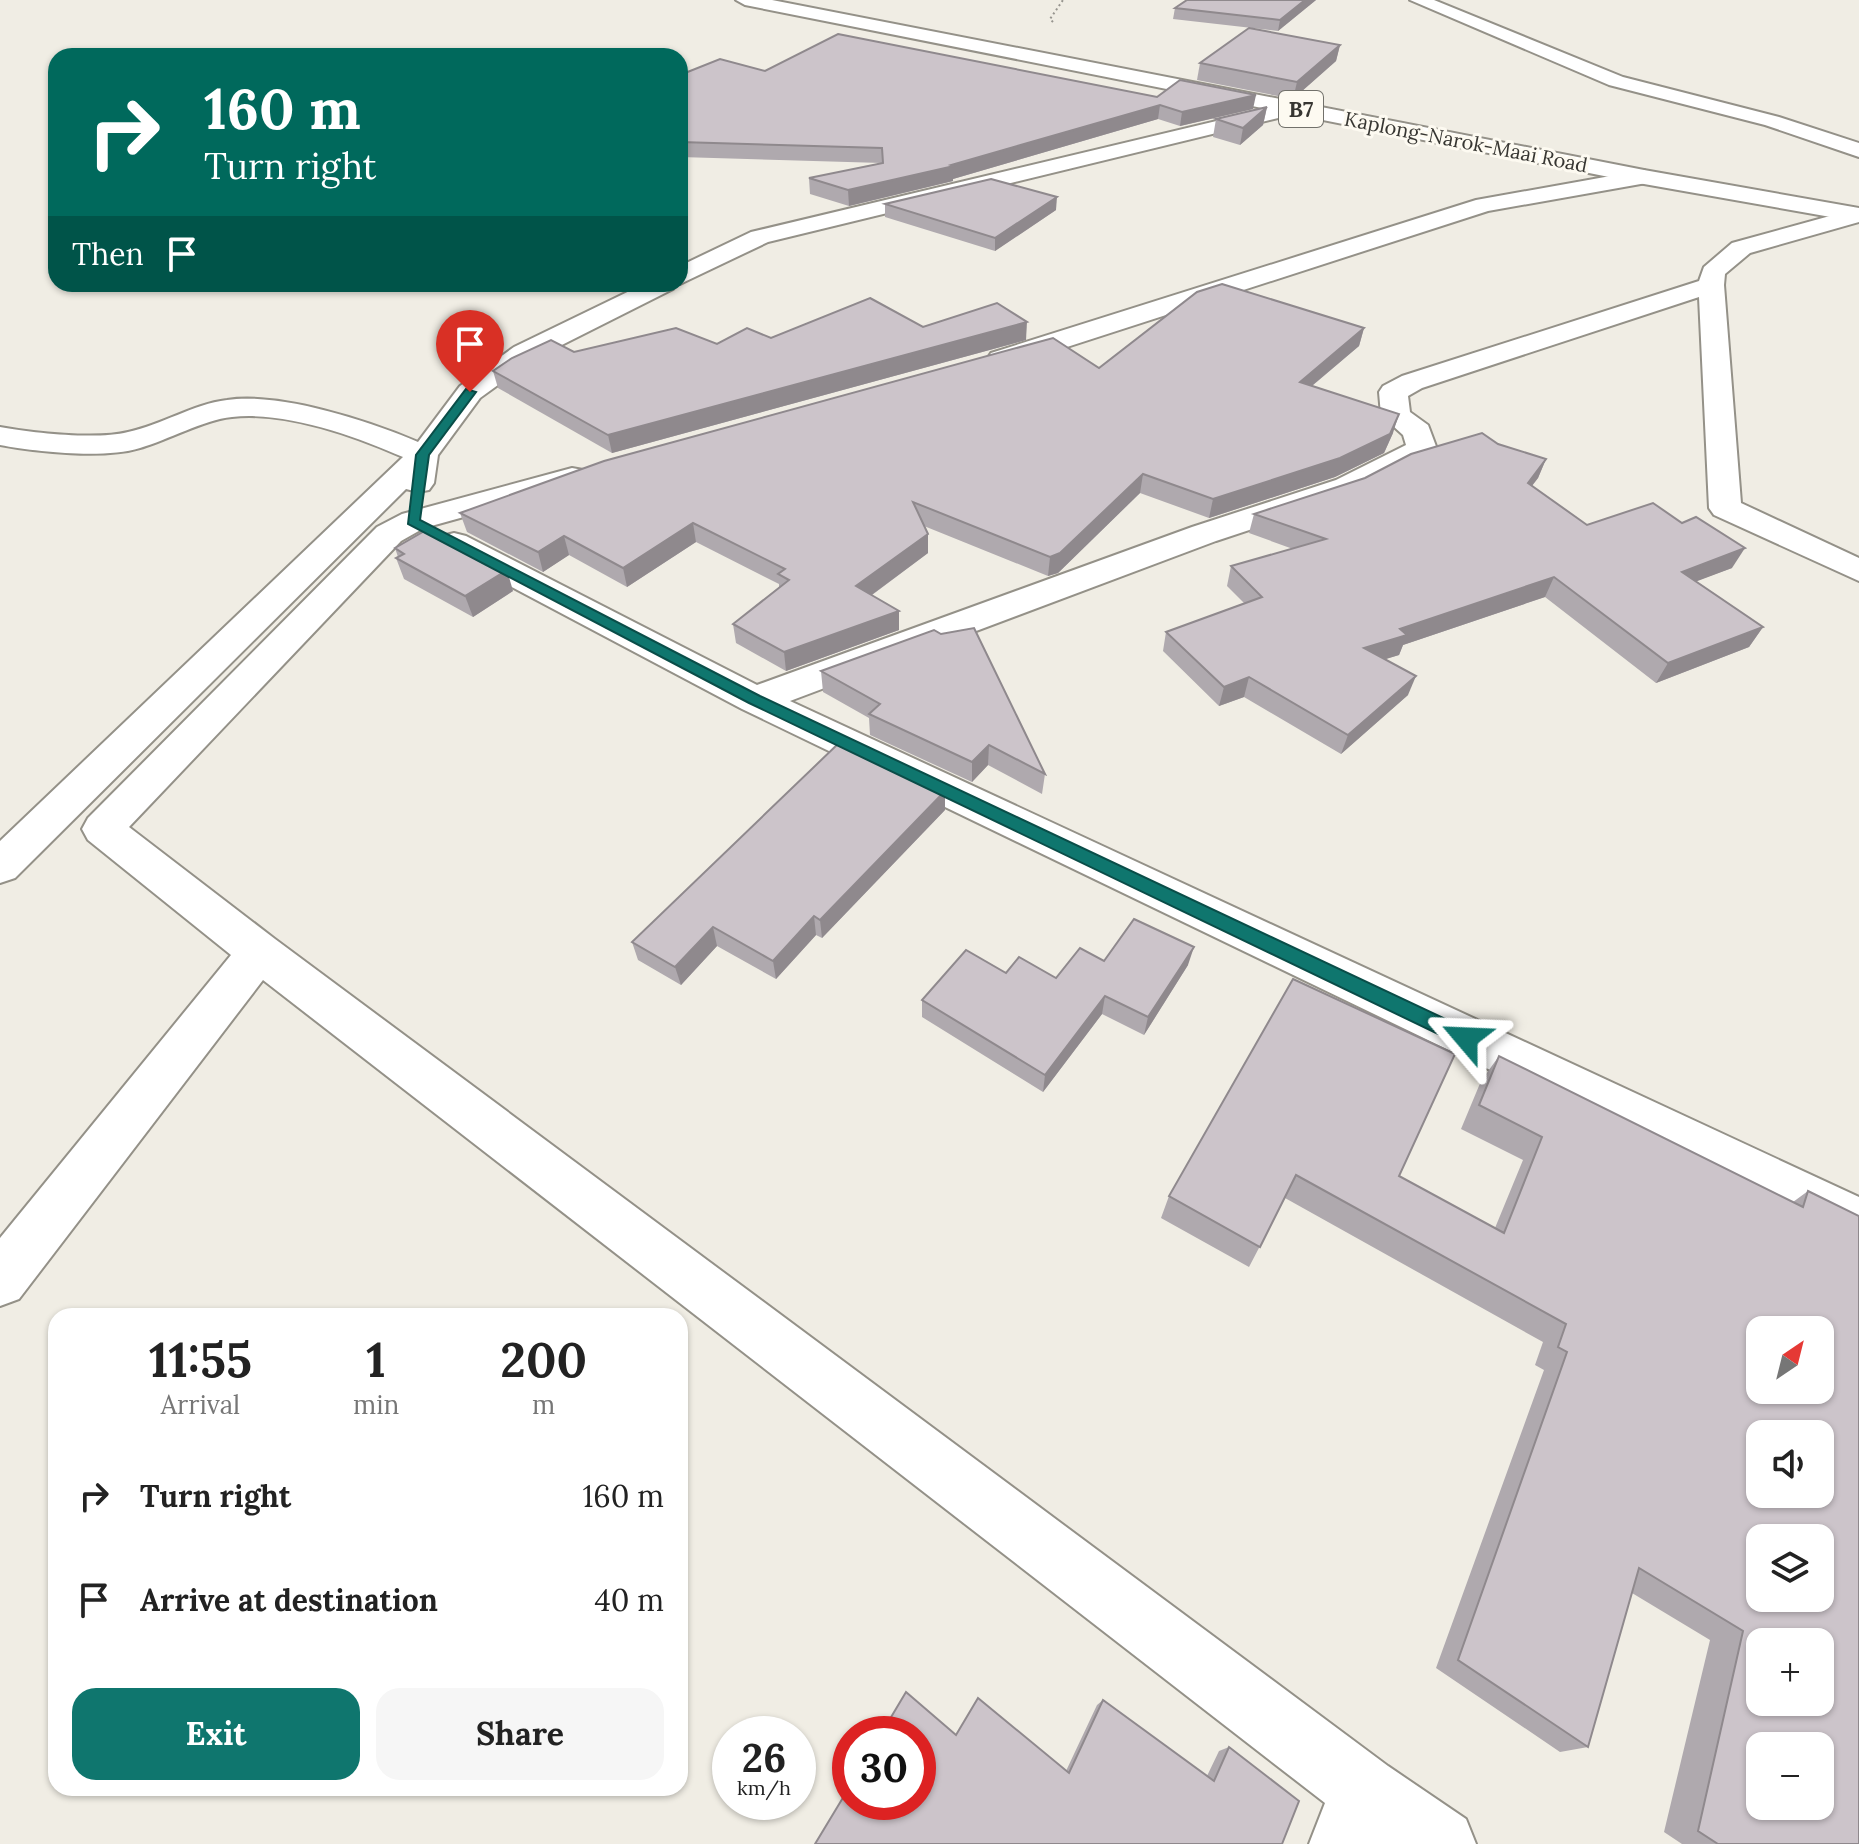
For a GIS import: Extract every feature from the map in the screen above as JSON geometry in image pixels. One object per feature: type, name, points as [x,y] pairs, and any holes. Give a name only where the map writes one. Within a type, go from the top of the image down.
[{"type":"main road","name":"Kaplong-Narok-Maai Road","points":[[745,0],[1644,177],[1859,215]]},
{"type":"main road","points":[[1419,0],[1616,81],[1772,121],[1859,150]]},
{"type":"main road","points":[[688,272],[760,237],[1296,108]]},
{"type":"main road","points":[[979,365],[1484,205],[1644,177]]},
{"type":"main road","points":[[1859,215],[1741,248],[1713,272],[1711,285],[1725,508],[1859,571]]},
{"type":"main road","points":[[755,700],[1204,534],[1347,487],[1422,449],[1417,431],[1396,415],[1393,392],[1412,382],[1711,285]]},
{"type":"main road","points":[[0,867],[423,455],[470,392],[524,353],[648,292]]},
{"type":"main road","points":[[0,436],[39,443],[129,442],[229,408],[281,411],[368,431],[423,455]]},
{"type":"main road","points":[[413,521],[423,455]]},
{"type":"main road","points":[[597,471],[413,521],[389,534],[103,829],[1354,1817],[1441,1844]]},
{"type":"main road","points":[[413,521],[755,700],[1859,1223]]},
{"type":"main road","points":[[0,1280],[259,952]]},
{"type":"building","points":[[1187,0],[1305,0],[1280,20],[1175,8]]},
{"type":"building","points":[[1249,28],[1340,45],[1297,82],[1200,63]]},
{"type":"building","points":[[838,34],[1157,97],[1180,80],[1256,95],[1182,112],[1160,105],[951,165],[954,166],[848,190],[809,178],[883,163],[882,148],[688,142],[688,72],[720,59],[765,71]]},
{"type":"building","points":[[1267,107],[1243,128],[1216,119]]},
{"type":"building","points":[[991,179],[1057,197],[995,238],[885,204]]},
{"type":"building","points":[[1222,284],[1364,328],[1300,382],[1399,414],[1390,434],[1340,458],[1213,499],[1143,474],[1060,553],[1050,557],[913,502],[928,534],[856,586],[899,611],[784,652],[733,624],[789,580],[778,574],[785,569],[693,523],[623,568],[564,536],[538,552],[460,513],[604,461],[1053,338],[1099,368],[1197,292]]},
{"type":"building","points":[[870,298],[923,327],[997,303],[1027,322],[608,435],[493,371],[512,358],[551,340],[574,352],[676,328],[717,344],[747,328],[771,338]]},
{"type":"building","points":[[1482,433],[1498,444],[1546,459],[1528,483],[1587,525],[1653,503],[1682,523],[1696,517],[1745,548],[1682,572],[1763,627],[1668,663],[1554,577],[1400,629],[1407,635],[1364,648],[1416,676],[1348,735],[1249,677],[1224,687],[1166,632],[1262,597],[1231,566],[1326,539],[1254,514],[1365,478],[1411,454]]},
{"type":"building","points":[[428,529],[507,570],[465,596],[396,558],[404,554],[395,548]]},
{"type":"building","points":[[974,628],[1045,774],[989,745],[972,762],[869,714],[880,704],[821,671],[934,630],[941,634]]},
{"type":"building","points":[[841,741],[945,791],[820,920],[814,916],[773,961],[713,927],[675,967],[632,942]]},
{"type":"building","points":[[1134,919],[1194,947],[1148,1017],[1105,996],[1045,1075],[922,1000],[966,950],[1006,973],[1019,957],[1056,978],[1080,948],[1104,961]]},
{"type":"building","points":[[1293,979],[1455,1054],[1399,1176],[1504,1233],[1542,1137],[1479,1105],[1499,1056],[1803,1207],[1808,1191],[1859,1216],[1859,1844],[1718,1844],[1698,1831],[1743,1631],[1639,1568],[1588,1747],[1458,1660],[1567,1352],[1558,1347],[1566,1324],[1296,1175],[1260,1247],[1169,1196]]},
{"type":"building","points":[[906,1692],[934,1716],[892,1716]]},
{"type":"building","points":[[978,1698],[1069,1773],[1103,1700],[1214,1781],[1229,1747],[1299,1801],[1282,1844],[815,1844],[832,1816],[832,1820],[936,1820],[936,1718],[956,1735]]},
{"type":"route","points":[[470,392],[423,455],[413,521],[755,700],[1466,1038]]}]
